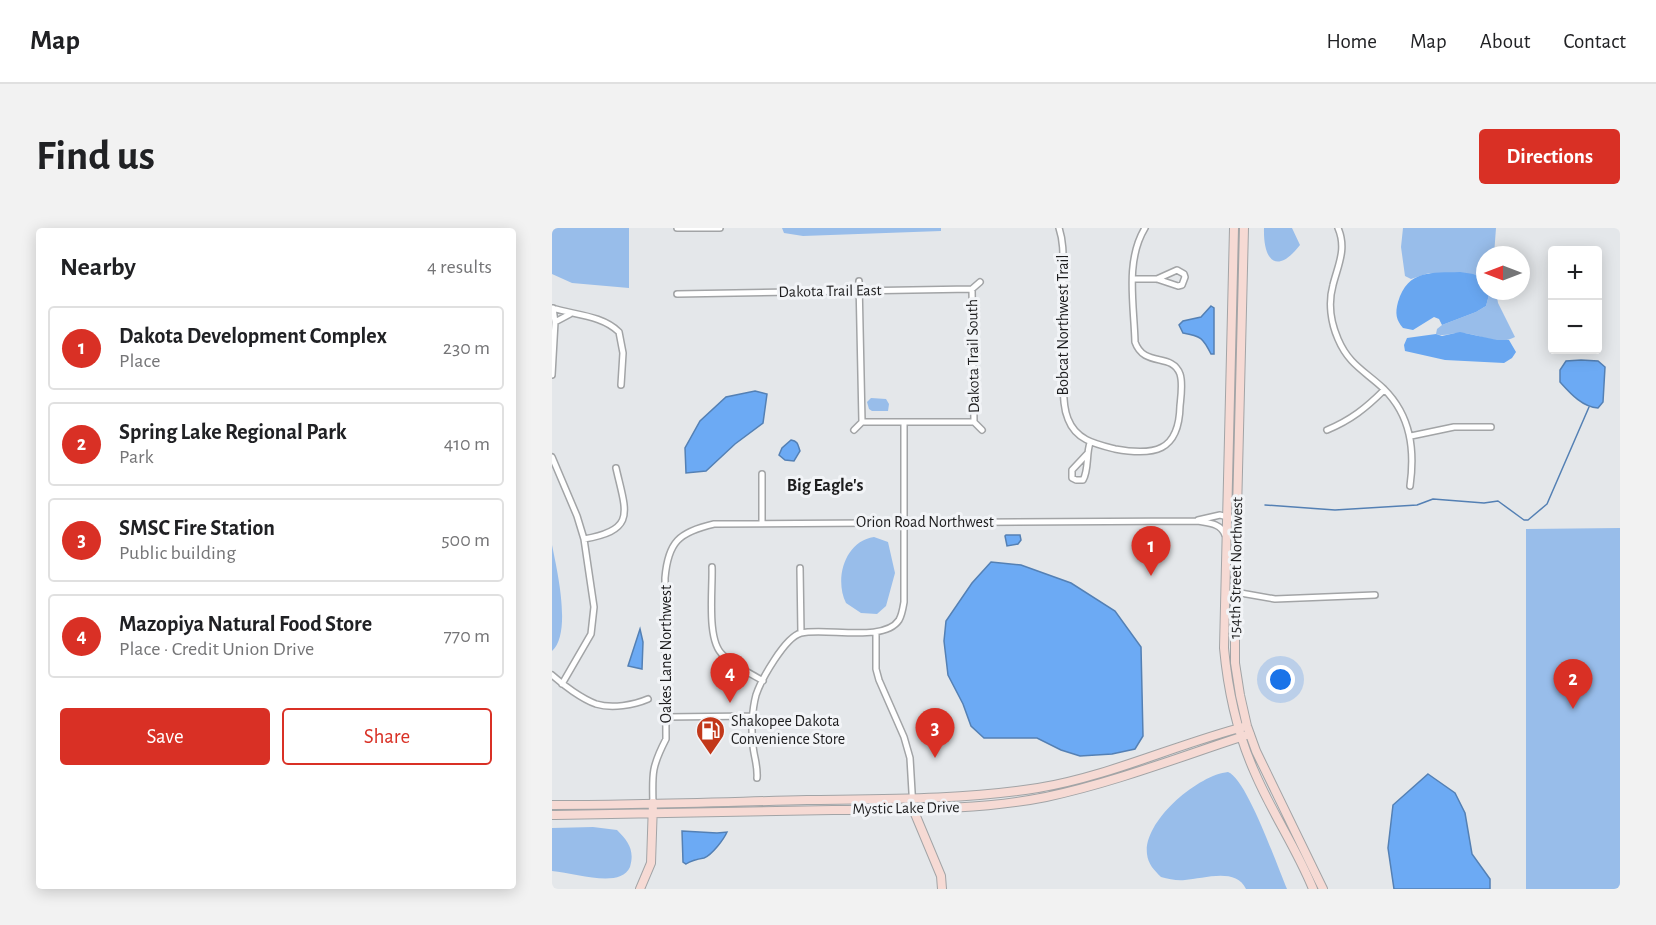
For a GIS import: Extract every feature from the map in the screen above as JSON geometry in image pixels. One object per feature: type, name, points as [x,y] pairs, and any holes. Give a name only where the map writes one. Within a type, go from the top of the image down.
[{"type":"street","points":[[677,228],[720,228]]},
{"type":"street","name":"Bobcat Northwest Trail","points":[[1059,228],[1063,248],[1062,332],[1065,411],[1074,429],[1090,443]]},
{"type":"street","points":[[1087,454],[1072,470],[1072,478],[1083,480],[1086,475],[1090,443],[1138,453],[1156,451],[1171,440],[1179,423],[1180,374],[1170,363],[1142,355],[1135,342],[1133,265],[1136,246],[1145,228]]},
{"type":"street","name":"154th Street Northwest","points":[[1234,228],[1224,648],[1227,677],[1238,728],[1255,773],[1313,889]]},
{"type":"street","name":"154th Street Northwest","points":[[1244,228],[1235,663],[1247,726],[1256,752],[1323,889]]},
{"type":"street","points":[[1338,228],[1342,253],[1331,300],[1334,326],[1344,351],[1353,363],[1384,390],[1402,413],[1411,436],[1413,468],[1410,486]]},
{"type":"street","points":[[1133,279],[1157,279],[1178,286],[1182,285],[1185,277],[1177,270],[1157,279]]},
{"type":"street","points":[[859,281],[862,422]]},
{"type":"street","points":[[972,289],[980,282]]},
{"type":"street","name":"Dakota Trail East","points":[[677,294],[972,289]]},
{"type":"street","name":"Dakota Trail South","points":[[972,289],[974,422]]},
{"type":"street","points":[[552,375],[555,322],[553,308],[570,314],[603,320],[618,332],[622,341],[623,353],[621,385]]},
{"type":"street","points":[[555,322],[570,314]]},
{"type":"street","points":[[1327,430],[1348,422],[1384,390]]},
{"type":"street","points":[[854,430],[862,422],[974,422],[982,430]]},
{"type":"street","points":[[757,778],[758,767],[753,747],[757,693],[789,639],[801,633],[876,632],[890,628],[898,622],[902,613],[904,603],[904,422]]},
{"type":"street","points":[[1411,436],[1454,427],[1491,427]]},
{"type":"street","points":[[552,457],[577,516],[584,539],[594,607],[591,634],[562,684]]},
{"type":"street","points":[[584,539],[614,531],[622,523],[624,506],[616,468]]},
{"type":"street","points":[[762,474],[762,524]]},
{"type":"street","name":"Orion Road Northwest","points":[[667,557],[680,537],[691,530],[714,524],[1197,520],[1220,515],[1238,520]]},
{"type":"street","name":"Orion Road Northwest","points":[[1197,520],[1219,527],[1224,531],[1227,544]]},
{"type":"street","name":"Oakes Lane Northwest","points":[[639,889],[651,863],[653,803],[651,775],[666,739],[665,578],[667,557]]},
{"type":"street","points":[[712,567],[713,635],[717,648],[723,656],[763,681]]},
{"type":"street","points":[[800,568],[801,633]]},
{"type":"street","points":[[1235,592],[1275,600],[1375,595]]},
{"type":"street","points":[[876,632],[876,669],[908,748],[913,782],[913,809],[941,876],[942,889]]},
{"type":"street","points":[[552,675],[562,684],[597,704],[633,705],[648,699]]},
{"type":"street","points":[[666,717],[754,716]]},
{"type":"street","name":"Mystic Lake Drive","points":[[552,805],[913,798],[998,793],[1039,788],[1143,761],[1247,726]]},
{"type":"street","name":"Mystic Lake Drive","points":[[552,815],[963,807],[1046,797],[1123,777],[1250,734]]},
{"type":"shaded area","points":[[552,228],[629,228],[629,288],[572,283],[552,274]]},
{"type":"shaded area","points":[[782,228],[941,228],[941,231],[803,236],[784,233]]},
{"type":"shaded area","points":[[1264,228],[1292,228],[1300,245],[1285,260],[1278,262],[1273,260],[1266,249]]},
{"type":"shaded area","points":[[1403,228],[1496,228],[1495,246],[1476,246],[1476,278],[1429,273],[1411,279],[1405,276],[1401,247]]},
{"type":"shaded area","points":[[1440,272],[1460,272],[1476,275],[1476,300],[1488,300],[1486,306],[1442,325],[1439,319],[1434,317],[1413,330],[1403,328],[1397,316],[1402,291],[1415,278]]},
{"type":"shaded area","points":[[1488,300],[1498,300],[1515,337],[1508,340],[1494,340],[1466,333],[1436,334],[1437,329],[1442,325],[1486,306]]},
{"type":"shaded area","points":[[1211,306],[1214,308],[1214,354],[1211,354],[1201,339],[1183,333],[1179,325],[1183,321],[1201,317]]},
{"type":"shaded area","points":[[1460,332],[1497,340],[1509,340],[1516,352],[1504,363],[1445,360],[1405,351],[1404,345],[1407,338],[1436,334],[1442,336]]},
{"type":"shaded area","points":[[1566,361],[1598,361],[1605,367],[1603,402],[1598,408],[1582,402],[1560,382],[1560,370]]},
{"type":"shaded area","points":[[755,391],[767,394],[763,423],[735,444],[706,471],[686,473],[685,448],[700,421],[726,397]]},
{"type":"shaded area","points":[[871,398],[886,399],[889,404],[888,411],[869,409],[867,402]]},
{"type":"shaded area","points":[[791,440],[796,442],[800,451],[794,461],[785,460],[779,455],[782,448]]},
{"type":"shaded area","points":[[1620,528],[1620,889],[1526,889],[1526,529]]},
{"type":"shaded area","points":[[1006,535],[1020,535],[1021,540],[1018,544],[1007,546]]},
{"type":"shaded area","points":[[874,537],[888,542],[895,573],[886,606],[877,614],[861,613],[846,603],[841,583],[842,573],[849,553],[864,540]]},
{"type":"shaded area","points":[[552,545],[562,616],[558,642],[552,651]]},
{"type":"shaded area","points":[[991,562],[1021,565],[1071,583],[1115,611],[1141,647],[1143,736],[1135,749],[1112,754],[1080,756],[1061,750],[1037,738],[984,738],[971,726],[948,675],[944,641],[946,621],[972,583]]},
{"type":"shaded area","points":[[640,629],[643,642],[642,669],[628,666]]},
{"type":"shaded area","points":[[1228,772],[1236,778],[1244,790],[1287,889],[1246,889],[1241,882],[1227,876],[1170,879],[1161,877],[1150,864],[1147,854],[1148,841],[1163,814],[1202,781]]},
{"type":"shaded area","points":[[1428,774],[1455,793],[1465,813],[1472,854],[1490,879],[1490,889],[1394,889],[1388,848],[1393,805]]},
{"type":"shaded area","points":[[593,827],[617,830],[627,842],[632,856],[630,867],[625,874],[617,877],[597,878],[552,871],[552,828]]},
{"type":"shaded area","points":[[682,831],[727,832],[707,856],[686,864],[683,862]]},
{"type":"waterway","points":[[1265,505],[1335,510],[1417,505],[1433,499],[1484,503],[1498,501],[1524,520],[1528,520],[1547,504],[1589,407]]},
{"type":"place","name":"Dakota Development Complex","points":[[1151,576]]},
{"type":"place","name":"Mazopiya Natural Food Store","points":[[730,703]]},
{"type":"place","name":"Spring Lake Regional Park","points":[[1573,709]]},
{"type":"place","name":"Shakopee Dakota Convenience Store","points":[[710,756]]},
{"type":"place","name":"SMSC Fire Station","points":[[935,758]]},
{"type":"district","name":"Big Eagle's","points":[[825,486]]}]
